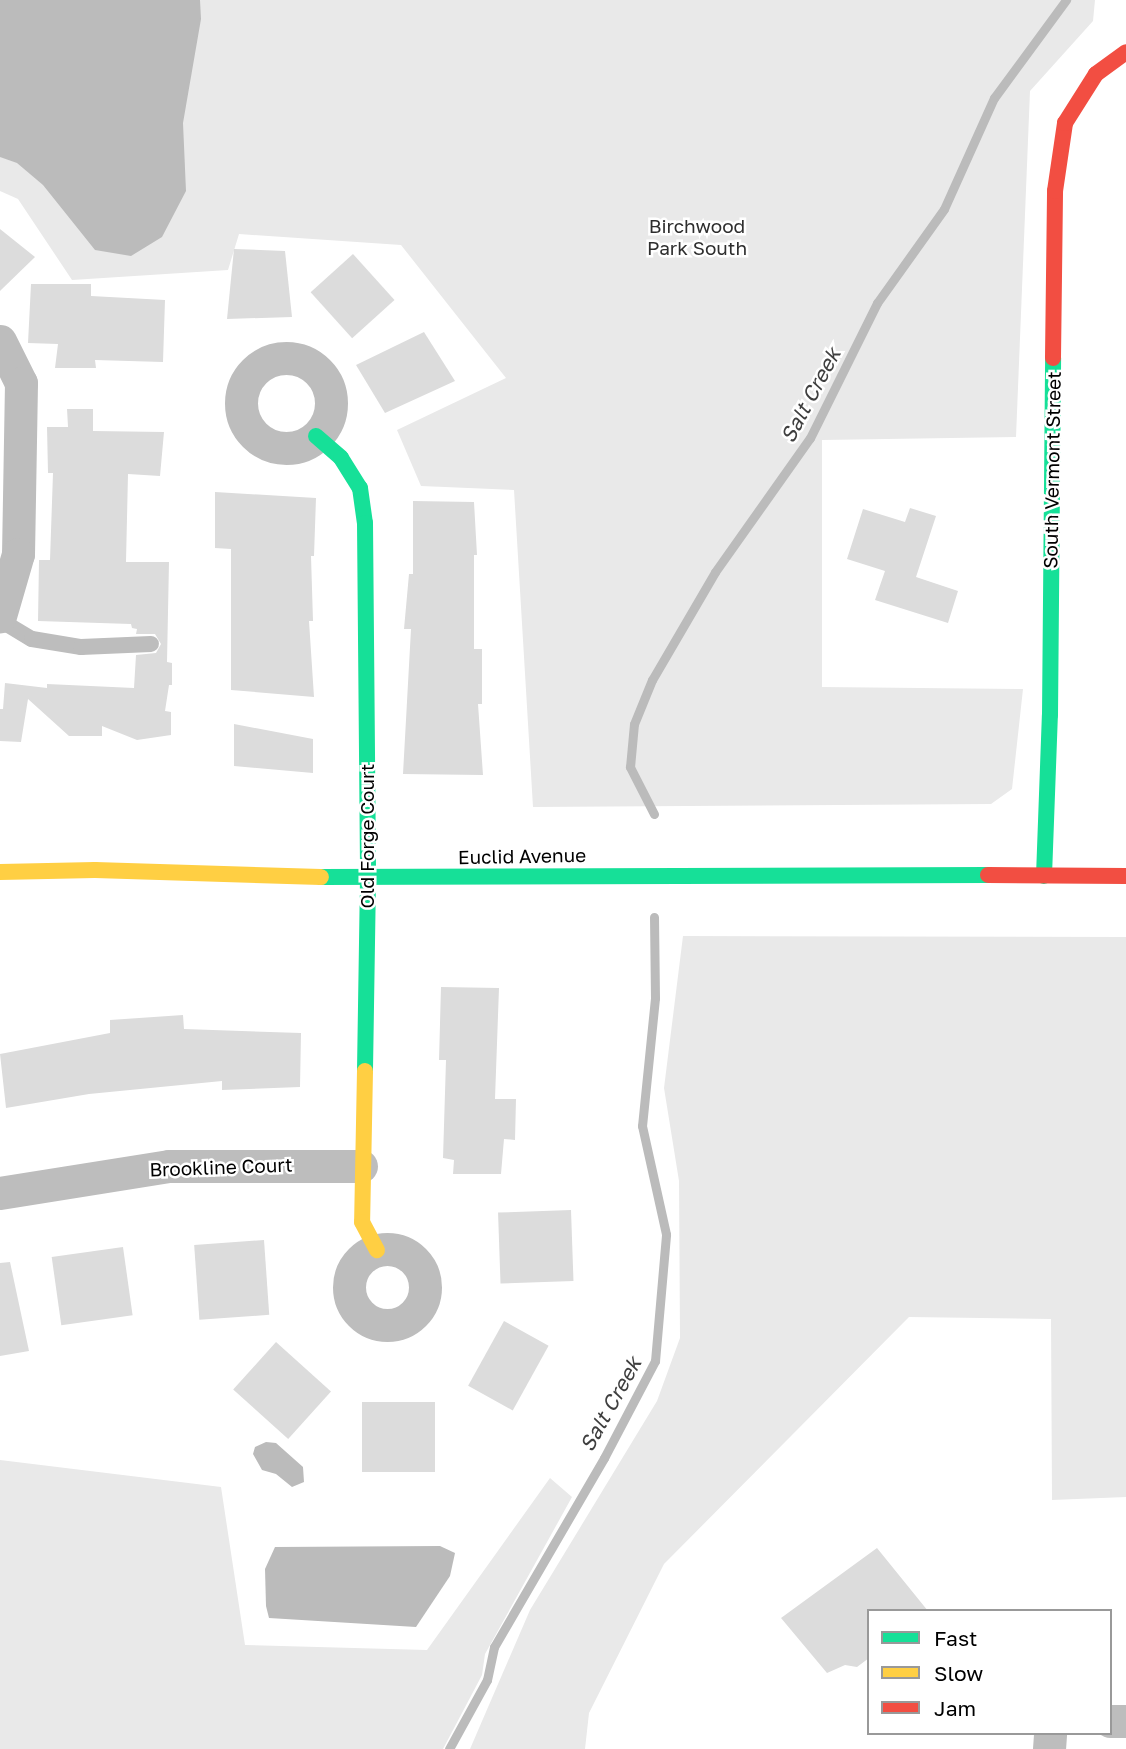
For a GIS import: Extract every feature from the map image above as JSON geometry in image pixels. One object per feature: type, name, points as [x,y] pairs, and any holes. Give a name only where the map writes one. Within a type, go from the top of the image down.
[{"type":"street","name":"South Vermont Street","points":[[1044,876],[1050,715],[1055,191],[1065,123],[1096,74],[1126,52]]},
{"type":"street","points":[[0,341],[21,383],[18,554],[0,618]]},
{"type":"street","name":"Old Forge Court","points":[[316,436],[341,458],[360,488],[365,523],[369,879],[361,1166],[362,1222],[377,1250]]},
{"type":"street","name":"Euclid Avenue","points":[[0,872],[95,870],[369,879],[706,874],[1126,876]]},
{"type":"street","name":"Brookline Court","points":[[0,1193],[169,1166],[361,1166]]},
{"type":"lane","points":[[0,618],[32,639],[81,647],[151,644]]},
{"type":"green space","name":"Birchwood Park South","points":[[0,0],[1095,0],[1093,21],[1030,91],[1016,437],[822,440],[822,687],[1023,689],[1012,789],[991,804],[533,807],[514,490],[421,486],[397,430],[506,378],[401,245],[239,234],[228,270],[72,280],[18,199],[0,191]]},
{"type":"green space","points":[[683,936],[1126,937],[1126,1497],[1052,1500],[1051,1319],[909,1317],[664,1564],[589,1713],[585,1749],[470,1749],[530,1610],[657,1401],[680,1338],[679,1181],[664,1088]]},
{"type":"green space","points":[[0,1460],[221,1487],[245,1645],[427,1650],[550,1478],[572,1497],[485,1654],[482,1675],[443,1749],[0,1749]]},
{"type":"shaded area","points":[[0,0],[200,0],[201,19],[183,123],[186,191],[162,237],[131,256],[95,250],[43,185],[17,163],[0,157]]},
{"type":"shaded area","points":[[266,1442],[276,1443],[303,1467],[304,1482],[292,1487],[276,1474],[262,1470],[253,1454],[255,1447]]},
{"type":"shaded area","points":[[440,1546],[455,1553],[450,1576],[416,1627],[269,1618],[265,1569],[275,1547]]},
{"type":"building","points":[[0,229],[35,257],[0,291]]},
{"type":"building","points":[[234,249],[285,251],[292,317],[227,319]]},
{"type":"building","points":[[353,254],[394,300],[352,338],[311,292]]},
{"type":"building","points":[[31,284],[91,284],[91,296],[165,300],[163,362],[95,360],[96,368],[55,368],[58,344],[28,343]]},
{"type":"building","points":[[424,332],[455,381],[385,413],[356,365]]},
{"type":"building","points":[[67,409],[93,409],[93,431],[164,432],[160,476],[128,474],[126,562],[169,562],[167,662],[172,663],[172,685],[169,685],[165,711],[171,712],[171,735],[137,740],[102,726],[102,736],[69,736],[28,699],[21,742],[0,741],[0,709],[3,709],[5,683],[47,688],[47,684],[134,688],[136,655],[156,653],[161,644],[155,634],[136,634],[137,629],[132,628],[131,624],[38,621],[39,560],[50,560],[53,473],[48,473],[47,427],[68,427]]},
{"type":"building","points":[[215,492],[316,498],[314,556],[311,556],[313,621],[309,621],[314,697],[231,690],[231,549],[215,548]]},
{"type":"building","points":[[413,501],[474,502],[477,555],[474,555],[474,649],[482,649],[482,704],[478,704],[483,775],[403,774],[411,629],[404,629],[409,574],[413,574]]},
{"type":"building","points":[[910,508],[936,516],[916,577],[958,591],[948,623],[875,600],[885,571],[847,559],[863,509],[905,522]]},
{"type":"building","points":[[234,724],[313,739],[313,773],[234,766]]},
{"type":"building","points":[[441,987],[499,988],[495,1099],[516,1099],[515,1140],[504,1139],[501,1174],[453,1174],[454,1160],[443,1158],[446,1060],[439,1060]]},
{"type":"building","points":[[183,1015],[184,1029],[301,1033],[300,1087],[222,1090],[222,1081],[89,1094],[6,1108],[0,1054],[110,1033],[110,1020]]},
{"type":"building","points":[[571,1210],[573,1281],[501,1284],[498,1213]]},
{"type":"building","points":[[264,1240],[269,1315],[199,1320],[194,1245]]},
{"type":"building","points":[[123,1247],[133,1315],[61,1325],[52,1257]]},
{"type":"building","points":[[10,1262],[29,1351],[0,1356],[0,1263]]},
{"type":"building","points":[[504,1321],[549,1346],[513,1410],[468,1386]]},
{"type":"building","points":[[276,1342],[331,1392],[288,1439],[233,1390]]},
{"type":"building","points":[[362,1402],[435,1402],[435,1472],[362,1472]]},
{"type":"building","points":[[877,1548],[926,1609],[867,1609],[867,1660],[857,1667],[845,1665],[827,1673],[781,1618]]},
{"type":"waterway","name":"Salt Creek","points":[[654,814],[630,767],[634,724],[652,680],[715,572],[810,438],[877,303],[944,209],[994,98],[1066,0]]},
{"type":"waterway","name":"Salt Creek","points":[[449,1749],[487,1680],[494,1647],[604,1458],[655,1361],[666,1234],[642,1126],[655,998],[654,917]]},
{"type":"traffic: fast","points":[[1044,876],[1050,715],[1053,358]]},
{"type":"traffic: fast","points":[[316,436],[341,458],[360,488],[365,523],[368,879],[365,1071]]},
{"type":"traffic: fast","points":[[321,877],[988,875]]},
{"type":"traffic: slow","points":[[0,872],[95,870],[321,877]]},
{"type":"traffic: slow","points":[[365,1071],[362,1222],[377,1250]]},
{"type":"traffic: jam","points":[[1053,358],[1055,191],[1065,123],[1096,74],[1126,52]]},
{"type":"traffic: jam","points":[[988,875],[1126,876]]}]
